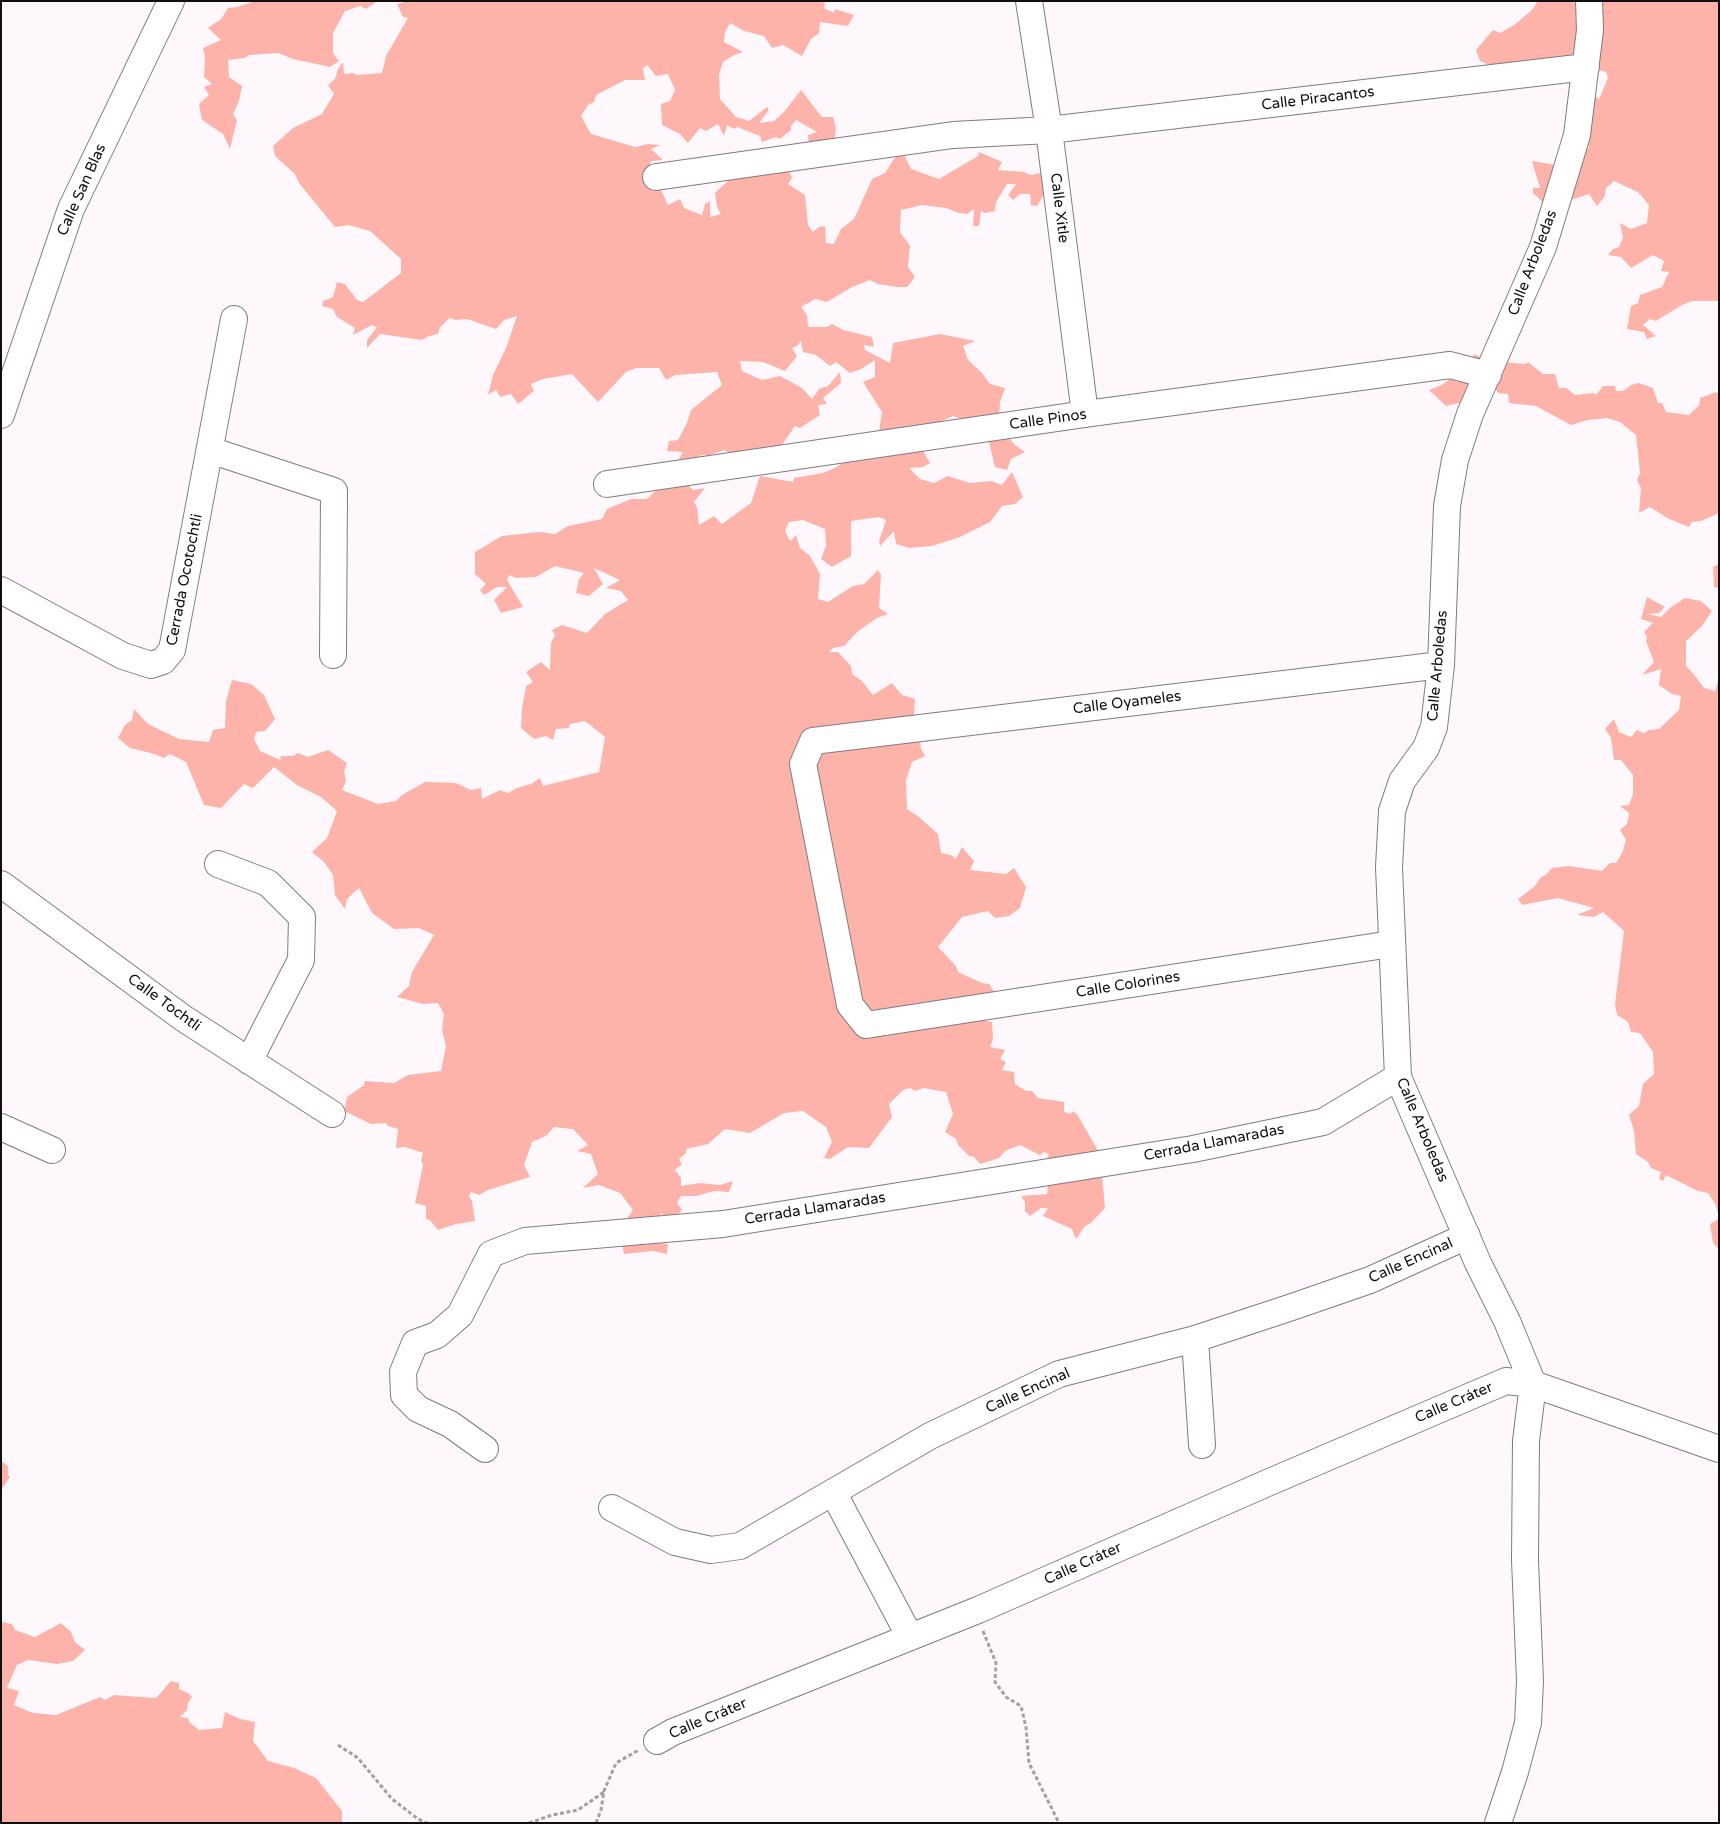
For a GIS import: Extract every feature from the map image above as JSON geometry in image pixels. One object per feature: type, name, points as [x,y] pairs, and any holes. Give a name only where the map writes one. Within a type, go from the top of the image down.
[{"type":"street","name":"Calle San Blas","points":[[1,415],[71,210],[171,1]]},
{"type":"street","name":"Calle Xitle","points":[[1030,1],[1049,130],[1085,414]]},
{"type":"street","name":"Calle Arboledas","points":[[1532,1384],[1508,1321],[1478,1263],[1398,1077],[1389,867],[1392,810],[1402,781],[1426,748],[1434,726],[1441,665],[1447,506],[1455,460],[1470,414],[1543,247],[1578,135],[1590,30],[1589,1]]},
{"type":"street","name":"Calle Piracantos","points":[[656,177],[953,135],[1049,130],[1586,67]]},
{"type":"street","name":"Cerrada Ocotochtli","points":[[1,590],[123,656],[151,665],[163,661],[172,650],[234,319]]},
{"type":"street","name":"Calle Pinos","points":[[607,484],[1085,414],[1450,365],[1488,374]]},
{"type":"street","points":[[210,450],[334,491],[333,655]]},
{"type":"street","name":"Calle Oyameles","points":[[866,1025],[850,1004],[803,764],[813,741],[1441,665]]},
{"type":"street","points":[[218,864],[268,883],[302,917],[301,960],[249,1061]]},
{"type":"street","name":"Calle Tochtli","points":[[1,884],[183,1018],[332,1114]]},
{"type":"street","name":"Calle Colorines","points":[[866,1025],[1391,944]]},
{"type":"street","name":"Cerrada Llamaradas","points":[[485,1449],[450,1424],[418,1409],[404,1394],[403,1372],[415,1343],[437,1335],[460,1315],[491,1254],[525,1241],[723,1224],[1193,1149],[1323,1122],[1398,1077]]},
{"type":"street","points":[[1,1127],[52,1150]]},
{"type":"street","name":"Calle Encinal","points":[[612,1508],[675,1542],[711,1550],[740,1546],[930,1436],[1059,1374],[1195,1339],[1370,1280],[1466,1236]]},
{"type":"street","points":[[1195,1339],[1202,1445]]},
{"type":"street","name":"Calle Cráter","points":[[657,1741],[673,1732],[978,1610],[1506,1381],[1532,1384]]},
{"type":"street","points":[[1498,1823],[1516,1772],[1528,1723],[1530,1681],[1525,1560],[1526,1441],[1532,1384],[1719,1449]]},
{"type":"street","points":[[833,1492],[910,1637]]},
{"type":"path","points":[[978,1610],[985,1638],[996,1663],[995,1682],[1006,1696],[1020,1706],[1026,1727],[1029,1763],[1060,1823]]},
{"type":"path","points":[[596,1823],[601,1810],[604,1792],[616,1762],[657,1741]]},
{"type":"path","points":[[338,1745],[358,1758],[392,1799],[418,1819],[427,1823]]},
{"type":"path","points":[[529,1823],[552,1814],[578,1810],[604,1792]]},
{"type":"shaded area","points":[[255,1],[378,1],[366,9],[360,6],[345,11],[333,33],[333,53],[339,61],[330,67],[293,59],[278,53],[249,55],[245,58],[228,60],[229,77],[242,86],[239,101],[233,114],[237,120],[230,149],[223,134],[202,120],[199,104],[209,95],[204,87],[212,84],[204,77],[205,57],[203,48],[221,40],[208,28],[221,19],[228,8]]},
{"type":"shaded area","points":[[408,1],[825,1],[824,8],[834,13],[835,9],[854,15],[848,26],[820,22],[819,33],[811,39],[802,56],[783,45],[772,48],[764,36],[744,31],[730,23],[725,32],[724,42],[743,52],[723,62],[719,75],[720,99],[736,117],[749,121],[767,107],[769,110],[759,123],[774,121],[784,112],[801,90],[822,117],[833,117],[836,128],[834,144],[828,162],[821,167],[807,157],[809,148],[808,135],[817,132],[796,120],[791,126],[791,130],[780,139],[776,137],[762,142],[760,136],[737,127],[734,129],[727,125],[724,136],[718,124],[706,131],[700,128],[688,143],[680,134],[662,125],[661,104],[670,101],[675,90],[668,74],[656,76],[647,65],[643,68],[645,80],[625,80],[596,95],[594,102],[588,105],[581,116],[591,134],[635,147],[648,144],[660,145],[651,149],[663,160],[651,161],[650,166],[668,205],[680,199],[684,208],[702,215],[705,204],[710,201],[710,217],[721,214],[717,207],[715,193],[731,178],[787,165],[792,178],[788,184],[805,195],[808,225],[813,232],[819,227],[825,226],[826,243],[834,244],[841,229],[854,219],[872,179],[885,173],[902,150],[911,169],[939,179],[978,156],[979,152],[1002,162],[998,170],[1024,172],[1030,175],[1041,173],[1047,189],[1037,206],[1030,205],[1030,194],[1020,194],[1013,200],[1008,195],[1016,184],[1007,184],[996,202],[995,211],[985,213],[981,211],[979,226],[973,226],[974,209],[967,214],[946,208],[922,205],[901,210],[900,232],[910,246],[908,267],[915,277],[907,287],[878,284],[870,280],[852,287],[827,302],[815,299],[801,307],[807,315],[808,327],[827,327],[832,324],[843,330],[872,337],[874,347],[864,345],[865,350],[890,363],[893,343],[940,334],[975,341],[963,346],[968,360],[982,373],[990,384],[1005,388],[1000,402],[999,419],[1007,436],[1025,452],[1011,459],[1007,470],[995,467],[988,438],[975,424],[953,416],[942,421],[940,427],[921,447],[930,463],[923,467],[909,468],[920,479],[934,483],[948,476],[970,483],[991,481],[1002,485],[1012,472],[1023,497],[1015,504],[1002,506],[990,522],[960,537],[932,546],[909,548],[896,544],[894,531],[880,546],[879,541],[886,520],[879,517],[851,521],[851,556],[832,567],[821,559],[826,546],[825,529],[803,520],[789,522],[785,531],[790,541],[796,535],[800,548],[810,556],[820,574],[818,599],[828,602],[853,586],[864,584],[878,570],[881,575],[879,608],[888,614],[877,618],[857,632],[844,646],[833,648],[829,652],[838,652],[851,666],[852,674],[862,681],[873,695],[892,683],[902,695],[915,699],[913,729],[920,740],[921,749],[925,756],[912,762],[906,780],[907,809],[938,834],[941,853],[951,855],[956,859],[962,847],[974,861],[970,870],[1006,874],[1014,868],[1026,887],[1020,908],[1009,916],[995,918],[988,911],[962,917],[938,947],[956,966],[958,972],[982,983],[989,984],[996,994],[983,1020],[992,1022],[993,1039],[990,1047],[1005,1050],[1000,1059],[1006,1062],[1002,1070],[1014,1072],[1015,1084],[1026,1091],[1032,1091],[1038,1098],[1064,1102],[1064,1112],[1071,1114],[1072,1111],[1077,1114],[1100,1154],[1105,1208],[1091,1223],[1085,1226],[1076,1239],[1072,1229],[1043,1216],[1048,1208],[1041,1208],[1030,1216],[1025,1211],[1025,1202],[1021,1196],[1047,1194],[1050,1167],[1046,1161],[1049,1154],[1044,1152],[1040,1155],[1020,1145],[1005,1151],[999,1158],[980,1164],[958,1145],[956,1139],[945,1132],[953,1114],[946,1092],[924,1088],[915,1091],[910,1088],[903,1090],[889,1104],[892,1117],[869,1148],[848,1147],[830,1159],[824,1158],[832,1142],[826,1127],[803,1111],[784,1113],[750,1133],[725,1129],[708,1144],[686,1149],[686,1153],[679,1159],[682,1164],[675,1170],[681,1178],[681,1186],[700,1183],[720,1185],[733,1181],[729,1192],[714,1191],[696,1196],[681,1196],[677,1203],[682,1210],[669,1224],[664,1219],[662,1213],[656,1220],[656,1228],[658,1243],[668,1244],[667,1254],[653,1251],[624,1254],[619,1229],[633,1210],[620,1193],[599,1185],[583,1188],[598,1174],[591,1154],[577,1151],[588,1145],[573,1129],[554,1127],[546,1136],[532,1142],[524,1165],[530,1177],[488,1190],[479,1195],[471,1192],[469,1196],[472,1201],[475,1221],[456,1224],[438,1230],[430,1220],[426,1219],[426,1206],[415,1203],[423,1165],[421,1160],[423,1153],[405,1147],[396,1148],[398,1129],[388,1126],[386,1123],[371,1124],[344,1111],[347,1097],[364,1085],[365,1081],[394,1083],[408,1075],[441,1071],[446,1046],[442,1030],[444,1014],[438,1003],[423,1004],[397,997],[409,986],[412,972],[434,935],[419,928],[394,929],[372,913],[359,888],[347,899],[345,909],[335,895],[333,875],[324,862],[312,852],[327,838],[337,811],[321,797],[297,785],[274,767],[253,788],[244,784],[221,808],[204,805],[186,762],[170,754],[164,758],[130,748],[118,738],[125,725],[132,720],[134,709],[148,724],[179,739],[209,742],[213,730],[225,728],[226,701],[232,680],[251,684],[264,695],[275,719],[265,731],[256,732],[254,739],[260,751],[280,760],[281,756],[293,756],[298,753],[308,757],[328,750],[347,763],[344,772],[346,781],[342,790],[378,804],[396,801],[402,795],[425,782],[456,783],[471,790],[481,788],[482,799],[500,790],[508,793],[531,784],[540,778],[543,786],[599,772],[605,737],[585,721],[570,724],[569,728],[556,729],[553,740],[546,736],[534,739],[521,728],[526,686],[533,682],[526,672],[541,662],[550,670],[551,643],[555,635],[552,630],[562,625],[587,633],[605,614],[628,600],[621,591],[606,588],[620,580],[594,568],[603,584],[589,596],[576,593],[579,579],[584,573],[555,566],[536,577],[516,578],[509,575],[507,580],[523,607],[501,613],[494,600],[507,587],[497,587],[484,595],[480,590],[486,584],[475,574],[475,552],[502,536],[539,532],[555,534],[568,526],[602,519],[607,509],[631,499],[647,499],[669,478],[678,474],[693,490],[705,488],[694,502],[697,507],[699,525],[714,516],[722,524],[751,503],[760,476],[793,482],[794,478],[823,473],[835,468],[857,453],[879,432],[882,412],[863,382],[875,377],[875,360],[861,369],[850,373],[836,362],[830,366],[816,355],[803,352],[801,341],[792,348],[797,356],[785,371],[763,362],[740,361],[742,371],[762,380],[780,376],[802,388],[812,399],[819,389],[828,386],[840,372],[841,383],[823,398],[827,404],[818,405],[820,415],[800,428],[795,426],[782,445],[734,455],[724,450],[710,455],[701,455],[693,461],[679,459],[683,452],[667,451],[669,441],[678,440],[691,410],[722,385],[717,372],[675,375],[666,380],[659,368],[636,368],[626,372],[598,402],[572,374],[543,379],[531,384],[534,391],[518,404],[511,394],[500,397],[496,390],[488,395],[493,375],[506,348],[517,316],[504,320],[496,329],[467,319],[455,320],[450,318],[440,327],[438,334],[422,340],[380,334],[367,348],[367,340],[377,327],[372,325],[353,335],[355,328],[337,317],[333,309],[322,306],[323,301],[333,297],[337,282],[345,284],[357,300],[363,302],[401,273],[401,259],[370,231],[348,225],[335,227],[299,183],[295,174],[275,156],[273,146],[293,128],[322,114],[334,94],[328,85],[335,79],[338,69],[343,62],[344,74],[382,73],[386,56],[408,18],[403,17],[397,4]]},
{"type":"shaded area","points":[[1538,1],[1719,1],[1719,301],[1692,301],[1656,321],[1650,319],[1643,325],[1656,336],[1647,339],[1644,332],[1627,329],[1631,306],[1638,303],[1640,295],[1662,287],[1669,272],[1661,271],[1664,261],[1653,255],[1631,268],[1621,257],[1608,255],[1613,249],[1619,247],[1623,238],[1620,223],[1631,229],[1647,223],[1649,205],[1638,192],[1614,181],[1606,188],[1605,196],[1597,206],[1589,194],[1568,201],[1544,225],[1537,215],[1547,206],[1533,193],[1533,188],[1540,188],[1532,161],[1562,166],[1583,148],[1589,148],[1587,140],[1589,92],[1599,99],[1608,78],[1606,72],[1570,63],[1502,70],[1480,61],[1476,50],[1493,30],[1500,33],[1514,25],[1532,10]]},
{"type":"shaded area","points":[[1474,354],[1488,361],[1526,364],[1528,362],[1543,374],[1555,374],[1559,388],[1566,388],[1575,395],[1593,393],[1596,395],[1603,386],[1615,386],[1616,391],[1623,391],[1631,385],[1639,383],[1653,388],[1658,403],[1662,403],[1666,412],[1689,415],[1699,405],[1700,398],[1716,392],[1719,394],[1719,513],[1701,521],[1692,522],[1689,527],[1669,519],[1650,507],[1639,513],[1641,488],[1637,480],[1640,473],[1636,435],[1620,422],[1607,418],[1588,420],[1571,425],[1536,406],[1509,403],[1508,394],[1498,393],[1494,386],[1468,401],[1446,406],[1429,390],[1442,385],[1453,376],[1456,382],[1463,378]]},
{"type":"shaded area","points":[[1719,564],[1719,588],[1714,587],[1713,567]]},
{"type":"shaded area","points":[[1647,597],[1665,607],[1659,613],[1648,614],[1661,617],[1671,607],[1685,598],[1701,601],[1712,611],[1702,626],[1686,641],[1686,666],[1704,688],[1715,691],[1719,678],[1719,1217],[1716,1205],[1708,1193],[1698,1191],[1666,1175],[1663,1181],[1659,1179],[1661,1172],[1651,1168],[1648,1162],[1636,1154],[1634,1131],[1629,1115],[1639,1106],[1643,1084],[1654,1074],[1653,1052],[1640,1033],[1631,1032],[1628,1022],[1617,1015],[1615,1004],[1624,931],[1603,912],[1594,917],[1577,915],[1594,908],[1558,898],[1522,905],[1518,899],[1534,887],[1541,877],[1546,875],[1552,868],[1569,866],[1602,871],[1610,863],[1616,863],[1623,851],[1626,840],[1620,830],[1627,824],[1629,813],[1620,806],[1629,805],[1633,794],[1633,775],[1621,760],[1614,760],[1611,738],[1605,729],[1614,719],[1619,732],[1631,737],[1637,730],[1644,733],[1649,730],[1659,729],[1679,710],[1681,696],[1672,694],[1659,685],[1661,669],[1642,675],[1654,662],[1644,632],[1653,623],[1641,619]]},
{"type":"shaded area","points":[[1719,1219],[1719,1249],[1713,1243],[1710,1224]]},
{"type":"shaded area","points":[[1,1461],[8,1466],[8,1475],[10,1477],[1,1490]]},
{"type":"shaded area","points":[[1,1622],[12,1624],[15,1630],[35,1637],[61,1623],[71,1632],[75,1642],[85,1650],[73,1661],[57,1664],[28,1660],[17,1665],[7,1688],[19,1691],[14,1705],[33,1713],[56,1715],[100,1697],[105,1700],[114,1695],[156,1698],[171,1681],[179,1683],[179,1689],[192,1697],[188,1703],[187,1710],[180,1717],[188,1718],[190,1723],[199,1730],[222,1728],[225,1712],[240,1719],[255,1722],[253,1741],[268,1761],[294,1768],[316,1778],[342,1811],[342,1823],[1,1823]]}]
